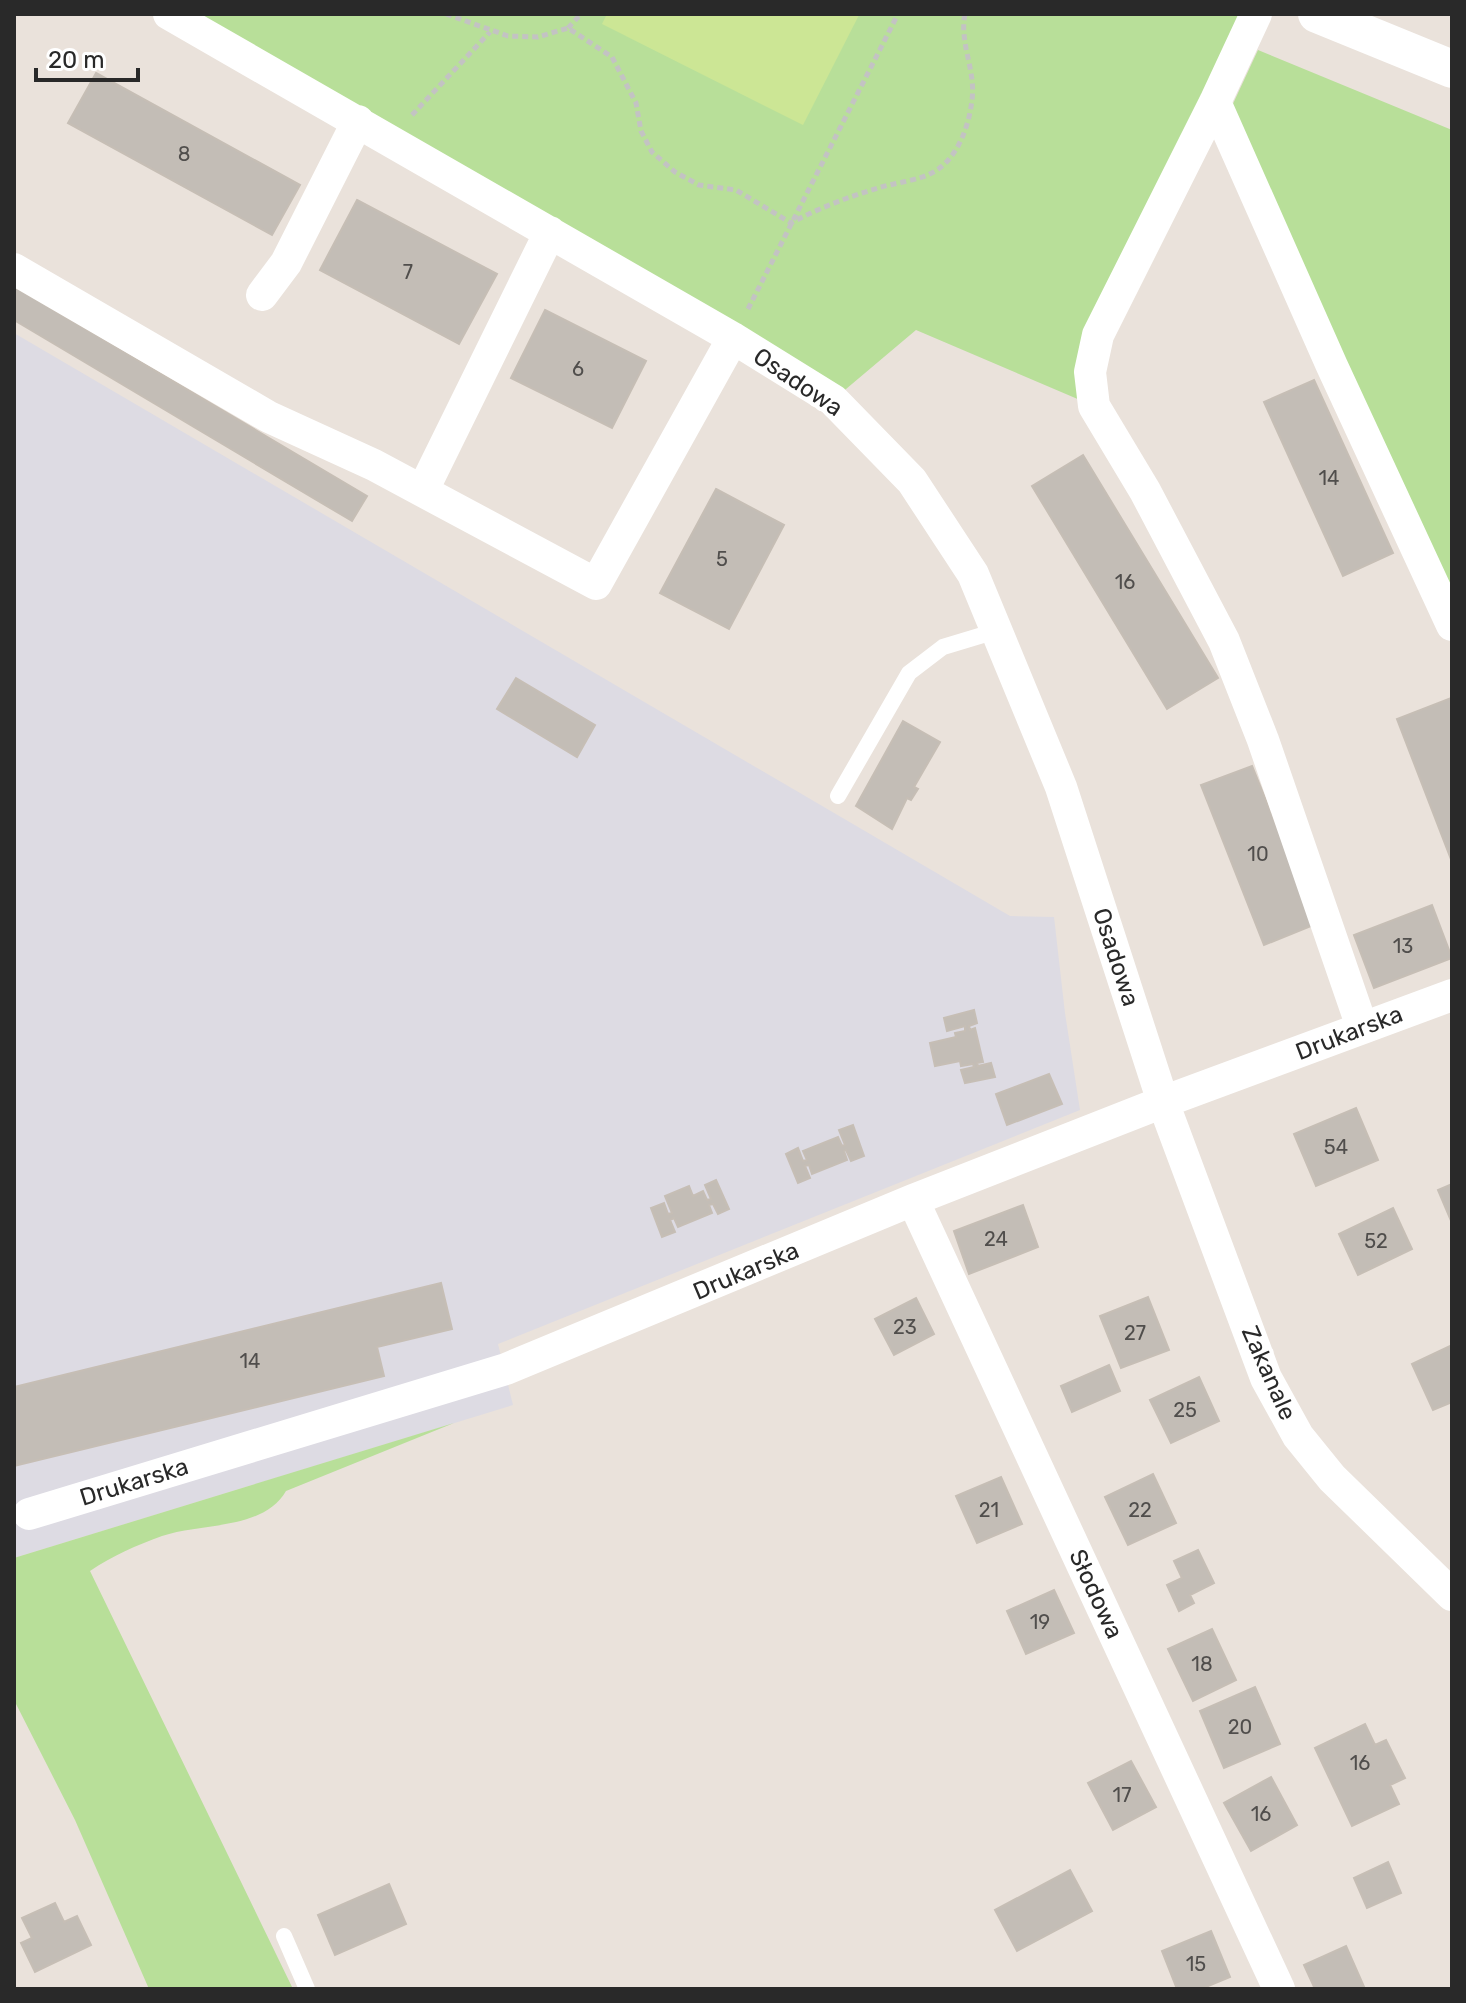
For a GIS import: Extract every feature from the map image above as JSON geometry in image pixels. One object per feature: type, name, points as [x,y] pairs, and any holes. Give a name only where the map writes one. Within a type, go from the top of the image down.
[{"type":"street","name":"Osadowa","points":[[169,14],[733,338],[833,400],[912,481],[973,574],[1061,787],[1163,1102]]},
{"type":"street","points":[[1256,14],[1098,335],[1090,372],[1094,406],[1145,491],[1224,641],[1263,740],[1362,1027]]},
{"type":"street","points":[[1317,14],[1452,69]]},
{"type":"street","points":[[1215,102],[1452,625]]},
{"type":"street","points":[[262,295],[286,263],[358,121]]},
{"type":"street","points":[[423,490],[550,232]]},
{"type":"street","points":[[14,269],[269,417],[423,490],[596,584],[733,338]]},
{"type":"street","name":"Drukarska","points":[[29,1514],[506,1369],[913,1200],[1163,1102],[1452,995]]},
{"type":"street","name":"Zakanale","points":[[1163,1102],[1266,1378],[1298,1436],[1332,1478],[1452,1595]]},
{"type":"street","name":"Słodowa","points":[[913,1200],[1279,1989]]},
{"type":"lane","points":[[838,796],[909,673],[943,647],[996,631]]},
{"type":"lane","points":[[284,1936],[307,1989]]},
{"type":"path","points":[[446,14],[490,32],[538,37],[568,28],[581,14]]},
{"type":"path","points":[[733,338],[898,14]]},
{"type":"path","points":[[791,223],[843,200],[937,170],[956,149],[967,127],[973,96],[972,72],[962,26],[965,14]]},
{"type":"path","points":[[568,28],[612,57],[636,103],[641,131],[652,152],[675,172],[699,185],[736,190],[791,223]]},
{"type":"path","points":[[389,139],[490,32]]},
{"type":"shaded area","points":[[14,333],[1010,916],[1054,917],[1080,1110],[498,1344],[513,1405],[14,1558]]},
{"type":"green space","points":[[169,14],[1256,14],[1098,335],[1094,406],[916,330],[833,400]]},
{"type":"green space","points":[[607,14],[859,15],[803,125],[602,24]]},
{"type":"green space","points":[[1258,50],[1452,130],[1452,604],[1231,108]]},
{"type":"green space","points":[[454,1423],[286,1491],[276,1504],[263,1513],[230,1523],[162,1536],[125,1551],[90,1571],[293,1989],[149,1989],[75,1820],[14,1700],[14,1558]]},
{"type":"building","points":[[96,73],[300,185],[272,235],[68,123]]},
{"type":"building","points":[[357,200],[497,274],[459,344],[320,270]]},
{"type":"building","points":[[14,287],[367,496],[352,521],[14,320]]},
{"type":"building","points":[[545,310],[646,361],[612,428],[511,378]]},
{"type":"building","points":[[1314,380],[1393,553],[1343,576],[1264,402]]},
{"type":"building","points":[[1083,455],[1218,678],[1167,709],[1032,486]]},
{"type":"building","points":[[716,489],[784,525],[729,629],[660,593]]},
{"type":"building","points":[[516,678],[595,725],[577,757],[497,709]]},
{"type":"building","points":[[1451,698],[1452,702],[1452,862],[1397,719]]},
{"type":"building","points":[[903,721],[940,742],[914,787],[918,789],[911,800],[907,798],[892,829],[856,806]]},
{"type":"building","points":[[1252,766],[1316,924],[1264,945],[1201,785]]},
{"type":"building","points":[[1432,905],[1452,958],[1374,988],[1354,935]]},
{"type":"building","points":[[974,1010],[977,1023],[969,1026],[970,1030],[975,1028],[983,1062],[977,1063],[978,1066],[991,1063],[995,1077],[965,1083],[961,1070],[974,1067],[973,1064],[961,1066],[960,1061],[935,1066],[930,1043],[956,1037],[955,1033],[965,1031],[965,1026],[947,1031],[944,1018]]},
{"type":"building","points":[[1049,1074],[1062,1104],[1007,1125],[996,1094]]},
{"type":"building","points":[[1356,1108],[1378,1160],[1316,1186],[1294,1134]]},
{"type":"building","points":[[853,1125],[864,1156],[851,1161],[846,1150],[847,1160],[812,1174],[809,1165],[805,1166],[810,1178],[798,1183],[786,1154],[798,1148],[803,1161],[807,1160],[803,1151],[838,1137],[842,1146],[845,1145],[839,1130]]},
{"type":"building","points":[[716,1180],[729,1209],[718,1214],[713,1204],[709,1205],[712,1213],[678,1227],[674,1218],[670,1220],[675,1232],[662,1237],[651,1208],[664,1203],[668,1214],[672,1213],[665,1196],[689,1186],[693,1196],[703,1191],[707,1200],[711,1199],[705,1185]]},
{"type":"building","points":[[1452,1184],[1452,1223],[1438,1190]]},
{"type":"building","points":[[1023,1205],[1038,1247],[969,1274],[954,1231]]},
{"type":"building","points":[[1393,1208],[1412,1249],[1358,1275],[1339,1234]]},
{"type":"building","points":[[441,1283],[452,1329],[377,1347],[384,1376],[14,1466],[14,1387]]},
{"type":"building","points":[[1148,1297],[1169,1350],[1121,1368],[1100,1316]]},
{"type":"building","points":[[916,1298],[934,1334],[894,1355],[875,1319]]},
{"type":"building","points":[[1452,1345],[1452,1402],[1433,1410],[1412,1364]]},
{"type":"building","points":[[1109,1365],[1120,1391],[1072,1412],[1061,1386]]},
{"type":"building","points":[[1199,1377],[1219,1421],[1171,1443],[1150,1400]]},
{"type":"building","points":[[1153,1474],[1176,1523],[1128,1545],[1105,1497]]},
{"type":"building","points":[[1001,1477],[1022,1524],[977,1543],[956,1496]]},
{"type":"building","points":[[1198,1550],[1214,1583],[1190,1595],[1194,1603],[1179,1611],[1167,1585],[1182,1578],[1174,1561]]},
{"type":"building","points":[[1054,1590],[1074,1633],[1026,1654],[1007,1611]]},
{"type":"building","points":[[1212,1629],[1236,1680],[1193,1701],[1168,1649]]},
{"type":"building","points":[[1255,1687],[1280,1744],[1224,1768],[1200,1711]]},
{"type":"building","points":[[1365,1724],[1375,1745],[1386,1740],[1405,1778],[1390,1785],[1399,1804],[1352,1826],[1315,1748]]},
{"type":"building","points":[[1131,1761],[1156,1807],[1113,1830],[1088,1783]]},
{"type":"building","points":[[1271,1777],[1297,1825],[1251,1851],[1224,1803]]},
{"type":"building","points":[[1388,1862],[1401,1893],[1367,1908],[1354,1878]]},
{"type":"building","points":[[1070,1870],[1092,1911],[1017,1951],[995,1910]]},
{"type":"building","points":[[389,1884],[406,1924],[335,1955],[318,1915]]},
{"type":"building","points":[[55,1903],[64,1922],[77,1916],[91,1945],[35,1972],[21,1943],[32,1938],[22,1918]]},
{"type":"building","points":[[1211,1931],[1230,1977],[1201,1989],[1177,1989],[1162,1951]]},
{"type":"building","points":[[1346,1946],[1365,1989],[1315,1989],[1304,1965]]}]
